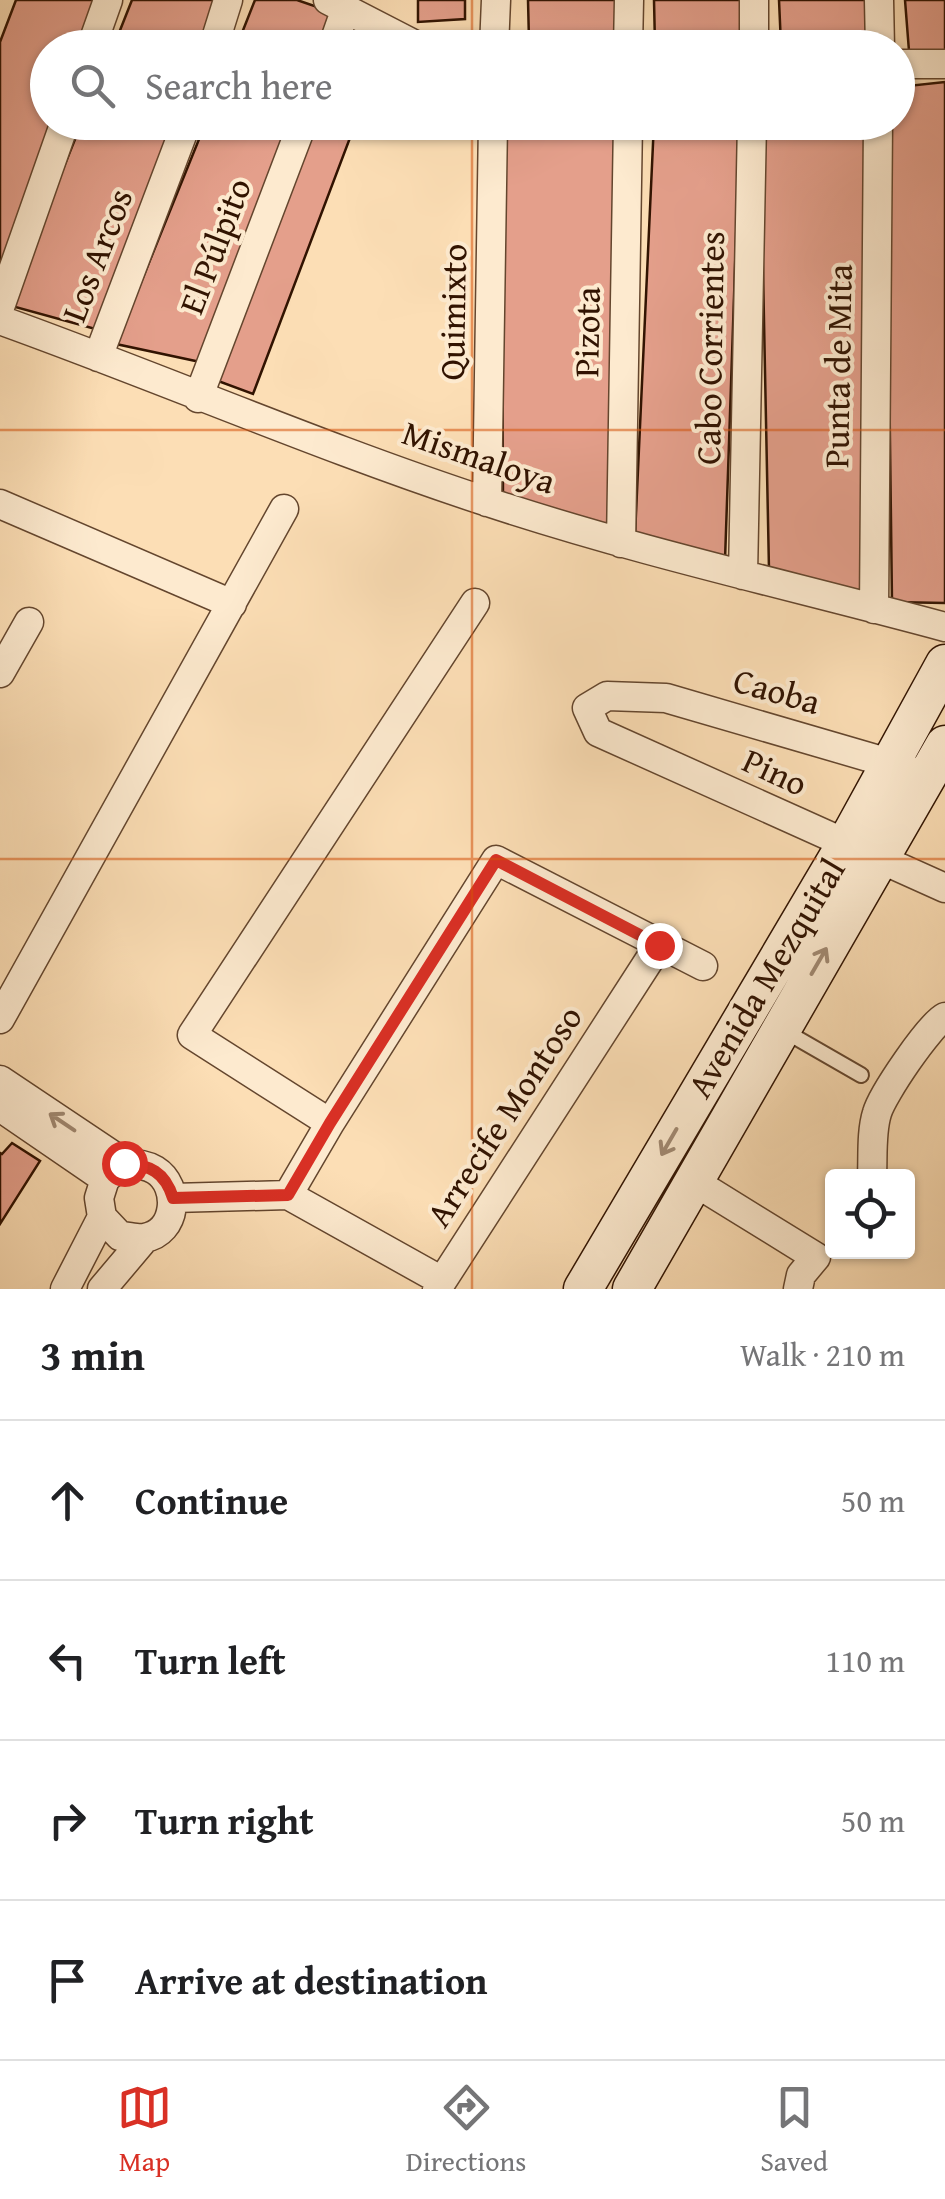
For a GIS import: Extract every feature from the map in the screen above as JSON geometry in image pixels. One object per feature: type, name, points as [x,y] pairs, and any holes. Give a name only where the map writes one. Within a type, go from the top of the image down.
[{"type":"main road","name":"Avenida Mezquital","points":[[632,1289],[780,1028],[861,853],[890,764],[945,664]]},
{"type":"main road","name":"Avenida Mezquital","points":[[582,1289],[861,853],[939,766]]},
{"type":"street","points":[[97,30],[108,0]]},
{"type":"street","points":[[219,30],[228,0]]},
{"type":"street","points":[[495,30],[496,0]]},
{"type":"street","points":[[628,30],[629,0]]},
{"type":"street","points":[[754,0],[754,30]]},
{"type":"street","points":[[879,0],[880,30]]},
{"type":"street","points":[[334,30],[337,4],[387,30]]},
{"type":"street","points":[[915,64],[945,64]]},
{"type":"street","points":[[0,307],[59,140]]},
{"type":"street","name":"Los Arcos","points":[[98,357],[180,140]]},
{"type":"street","name":"El Púlpito","points":[[198,398],[296,140]]},
{"type":"street","name":"Quimixto","points":[[487,502],[493,140]]},
{"type":"street","name":"Pizota","points":[[621,542],[628,140]]},
{"type":"street","name":"Cabo Corrientes","points":[[743,575],[752,140]]},
{"type":"street","name":"Punta de Mita","points":[[874,609],[878,140]]},
{"type":"street","name":"Mismaloya","points":[[0,320],[198,398],[487,502],[621,542],[945,627]]},
{"type":"street","points":[[0,504],[232,604]]},
{"type":"street","points":[[0,1019],[284,510]]},
{"type":"street","points":[[330,1123],[192,1035],[475,603]]},
{"type":"street","points":[[0,673],[29,622]]},
{"type":"street","name":"Caoba","points":[[588,708],[607,696],[666,698],[890,764],[939,766]]},
{"type":"street","name":"Pino","points":[[588,708],[598,732],[945,888]]},
{"type":"street","points":[[173,1198],[288,1195],[496,860],[703,966]]},
{"type":"street","name":"Arrecife Montoso","points":[[288,1195],[439,1285],[659,945]]},
{"type":"street","points":[[873,1169],[877,1113],[916,1048],[938,1020],[945,1017]]},
{"type":"street","points":[[0,1080],[114,1171]]},
{"type":"street","points":[[0,1107],[114,1171],[142,1165],[157,1171],[168,1183],[173,1198],[171,1216],[161,1230],[146,1238],[102,1289]]},
{"type":"street","points":[[114,1171],[99,1198],[102,1217],[120,1236],[146,1238]]},
{"type":"street","points":[[694,1181],[824,1252],[801,1275],[798,1289]]},
{"type":"street","points":[[65,1289],[102,1217]]},
{"type":"lane","points":[[780,1028],[861,1075]]},
{"type":"building","points":[[16,0],[100,0],[90,30],[30,30],[30,140],[52,140],[0,285],[0,42]]},
{"type":"building","points":[[132,0],[219,0],[208,30],[120,30]]},
{"type":"building","points":[[255,0],[297,0],[332,12],[326,30],[243,30]]},
{"type":"building","points":[[418,0],[465,0],[465,19],[418,22]]},
{"type":"building","points":[[528,0],[619,0],[618,30],[529,30]]},
{"type":"building","points":[[654,0],[743,0],[743,30],[655,30]]},
{"type":"building","points":[[779,0],[868,0],[869,30],[780,30]]},
{"type":"building","points":[[905,0],[945,0],[945,51],[915,51],[915,30],[907,30]]},
{"type":"building","points":[[945,82],[945,603],[892,602],[886,140],[915,140],[915,85]]},
{"type":"building","points":[[75,140],[168,140],[99,330],[8,305]]},
{"type":"building","points":[[199,140],[286,140],[205,363],[116,344]]},
{"type":"building","points":[[301,140],[349,140],[253,394],[210,378]]},
{"type":"building","points":[[501,140],[617,140],[608,528],[503,495]]},
{"type":"building","points":[[653,140],[739,140],[725,560],[635,535]]},
{"type":"building","points":[[760,140],[868,140],[866,593],[769,570]]},
{"type":"building","points":[[12,1143],[40,1161],[0,1224],[0,1153]]},
{"type":"route","points":[[124,1163],[157,1171],[168,1183],[173,1198],[288,1195],[496,860],[659,945]]}]
